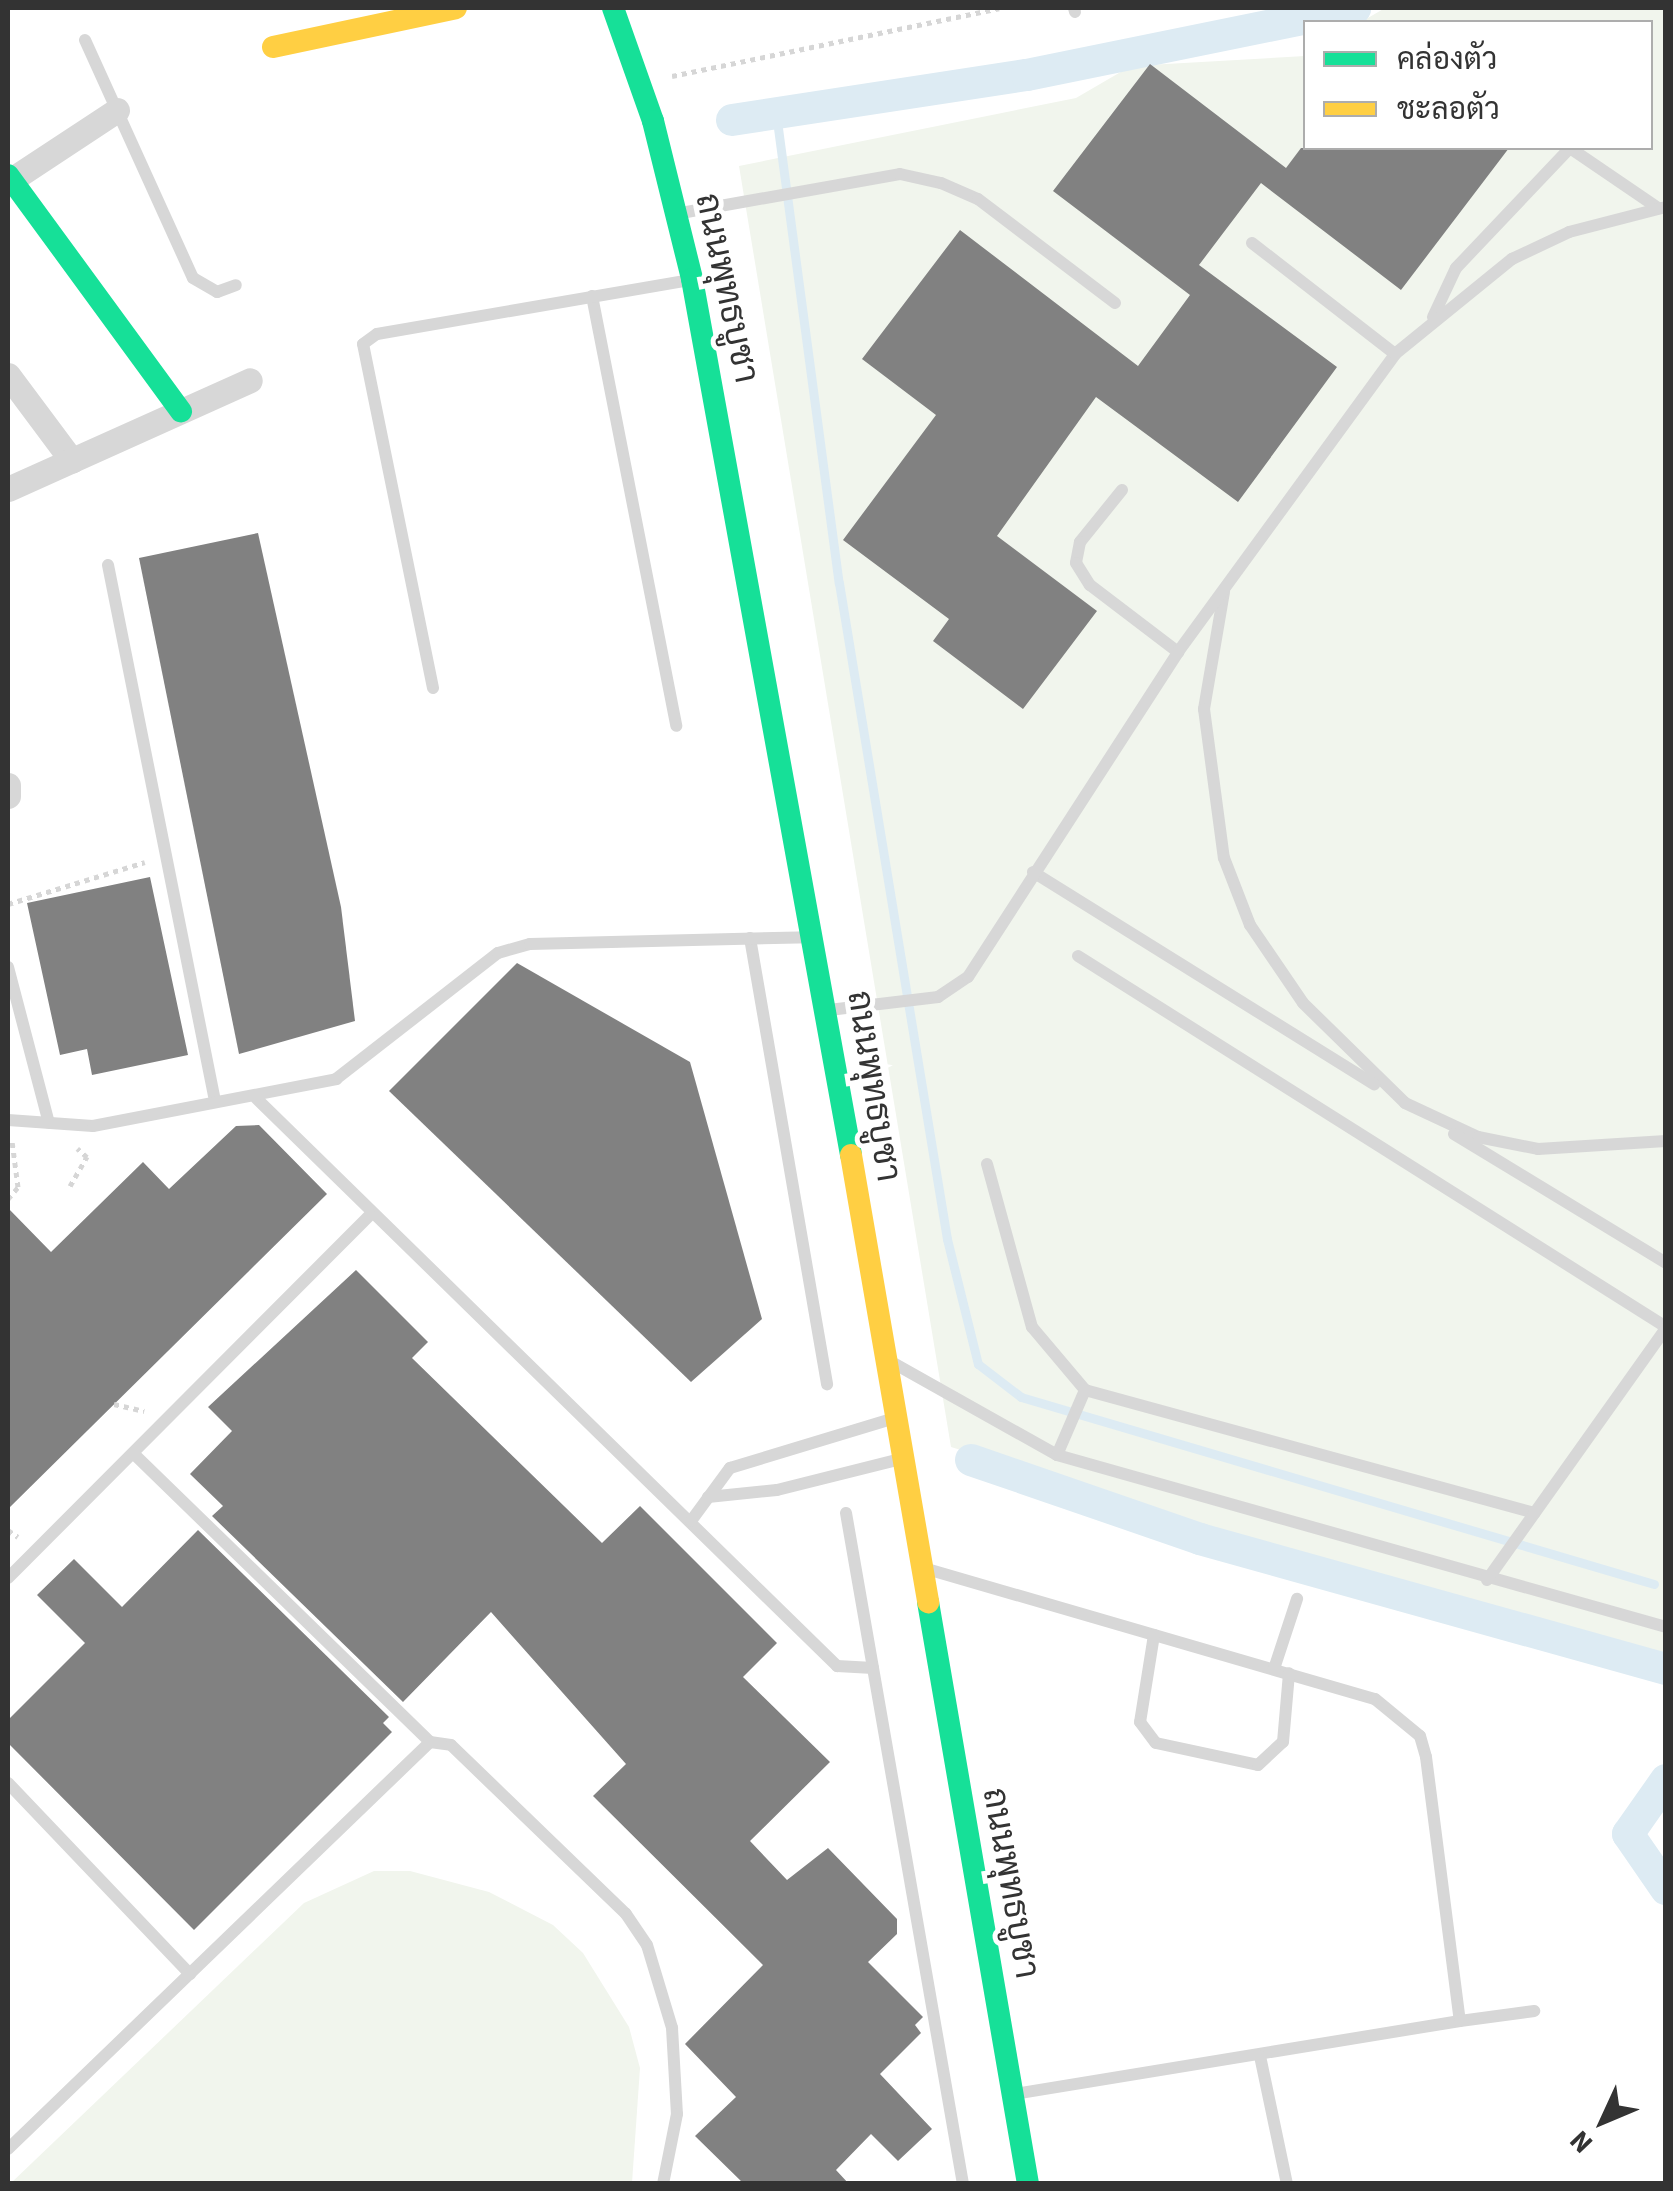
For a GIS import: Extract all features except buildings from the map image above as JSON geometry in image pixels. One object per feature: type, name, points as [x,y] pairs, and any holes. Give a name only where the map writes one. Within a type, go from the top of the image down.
[{"type":"main road","points":[[274,47],[456,8]]},
{"type":"main road","name":"ถนนพุทธบูชา","points":[[613,8],[640,82],[678,214],[692,279],[814,937],[882,1357],[1028,2184]]},
{"type":"main road","points":[[10,177],[181,411]]},
{"type":"street","points":[[10,177],[117,110]]},
{"type":"street","points":[[8,375],[72,461]]},
{"type":"street","points":[[8,488],[250,380]]},
{"type":"street","points":[[8,785],[8,796]]},
{"type":"lane","points":[[86,40],[193,278],[217,292],[236,285]]},
{"type":"lane","points":[[1430,324],[1456,268],[1568,150]]},
{"type":"lane","points":[[1573,150],[1662,208]]},
{"type":"lane","points":[[678,214],[820,193],[900,174],[941,183],[978,199],[1116,303]]},
{"type":"lane","points":[[826,1010],[938,996],[987,954],[1033,872],[1178,652],[1396,354],[1512,259],[1570,232],[1662,208]]},
{"type":"lane","points":[[1252,243],[1396,354]]},
{"type":"lane","points":[[432,688],[362,344],[377,334],[692,279]]},
{"type":"lane","points":[[592,296],[676,726]]},
{"type":"lane","points":[[1122,490],[1080,542],[1076,563],[1090,585],[1178,652]]},
{"type":"lane","points":[[108,565],[215,1101]]},
{"type":"lane","points":[[1224,590],[1204,709],[1224,858],[1250,925],[1303,1002],[1405,1103],[1478,1137],[1538,1149],[1666,1141]]},
{"type":"lane","points":[[1033,872],[1666,1263]]},
{"type":"lane","points":[[8,1120],[94,1126],[336,1080],[498,954],[571,937],[814,937]]},
{"type":"lane","points":[[750,938],[826,1384]]},
{"type":"lane","points":[[1078,956],[1666,1328],[1487,1580]]},
{"type":"lane","points":[[8,967],[50,1123]]},
{"type":"lane","points":[[256,1098],[370,1215],[837,1666],[873,1668]]},
{"type":"lane","points":[[987,1164],[1032,1327],[1086,1390],[1534,1513]]},
{"type":"lane","points":[[8,1578],[370,1215]]},
{"type":"lane","points":[[882,1357],[1057,1454],[1487,1580],[1666,1627]]},
{"type":"lane","points":[[1057,1454],[1086,1390]]},
{"type":"lane","points":[[691,1521],[730,1468],[894,1418]]},
{"type":"lane","points":[[134,1455],[430,1742],[452,1745],[626,1914],[647,1945],[673,2042],[677,2114],[663,2184]]},
{"type":"lane","points":[[708,1497],[776,1490],[900,1459]]},
{"type":"lane","points":[[846,1513],[963,2184]]},
{"type":"lane","points":[[919,1567],[1375,1699],[1420,1736],[1460,2021]]},
{"type":"lane","points":[[1274,1668],[1297,1600]]},
{"type":"lane","points":[[1154,1635],[1140,1722],[1156,1743],[1258,1765],[1284,1742],[1289,1673]]},
{"type":"lane","points":[[8,2149],[430,1742]]},
{"type":"lane","points":[[8,1783],[190,1974]]},
{"type":"lane","points":[[1013,2094],[1534,2011]]},
{"type":"lane","points":[[1260,2056],[1287,2184]]},
{"type":"path","points":[[640,82],[1000,8]]},
{"type":"path","points":[[8,904],[167,856]]},
{"type":"path","points":[[8,1120],[18,1186],[8,1198]]},
{"type":"path","points":[[50,1123],[87,1157],[70,1186]]},
{"type":"shaded area","points":[[1385,8],[1665,8],[1665,1665],[951,1447],[739,166],[1076,98],[1131,66],[1303,56],[1303,150],[1653,150],[1653,20],[1364,20]]},
{"type":"shaded area","points":[[374,1871],[410,1871],[489,1892],[553,1925],[583,1953],[629,2027],[640,2068],[632,2183],[11,2183],[304,1903]]},
{"type":"waterway","points":[[732,120],[1027,75],[1355,8]]},
{"type":"waterway","points":[[776,113],[839,583],[947,1239],[978,1364],[1021,1397],[1654,1584]]},
{"type":"waterway","points":[[971,1460],[1200,1539],[1666,1669]]},
{"type":"waterway","points":[[1666,1780],[1628,1834],[1666,1889]]},
{"type":"traffic: fast","points":[[613,8],[653,121],[692,279],[851,1155]]},
{"type":"traffic: fast","points":[[8,175],[181,411]]},
{"type":"traffic: fast","points":[[928,1602],[1028,2184]]},
{"type":"traffic: slow","points":[[273,47],[456,8]]},
{"type":"traffic: slow","points":[[851,1155],[928,1602]]}]
